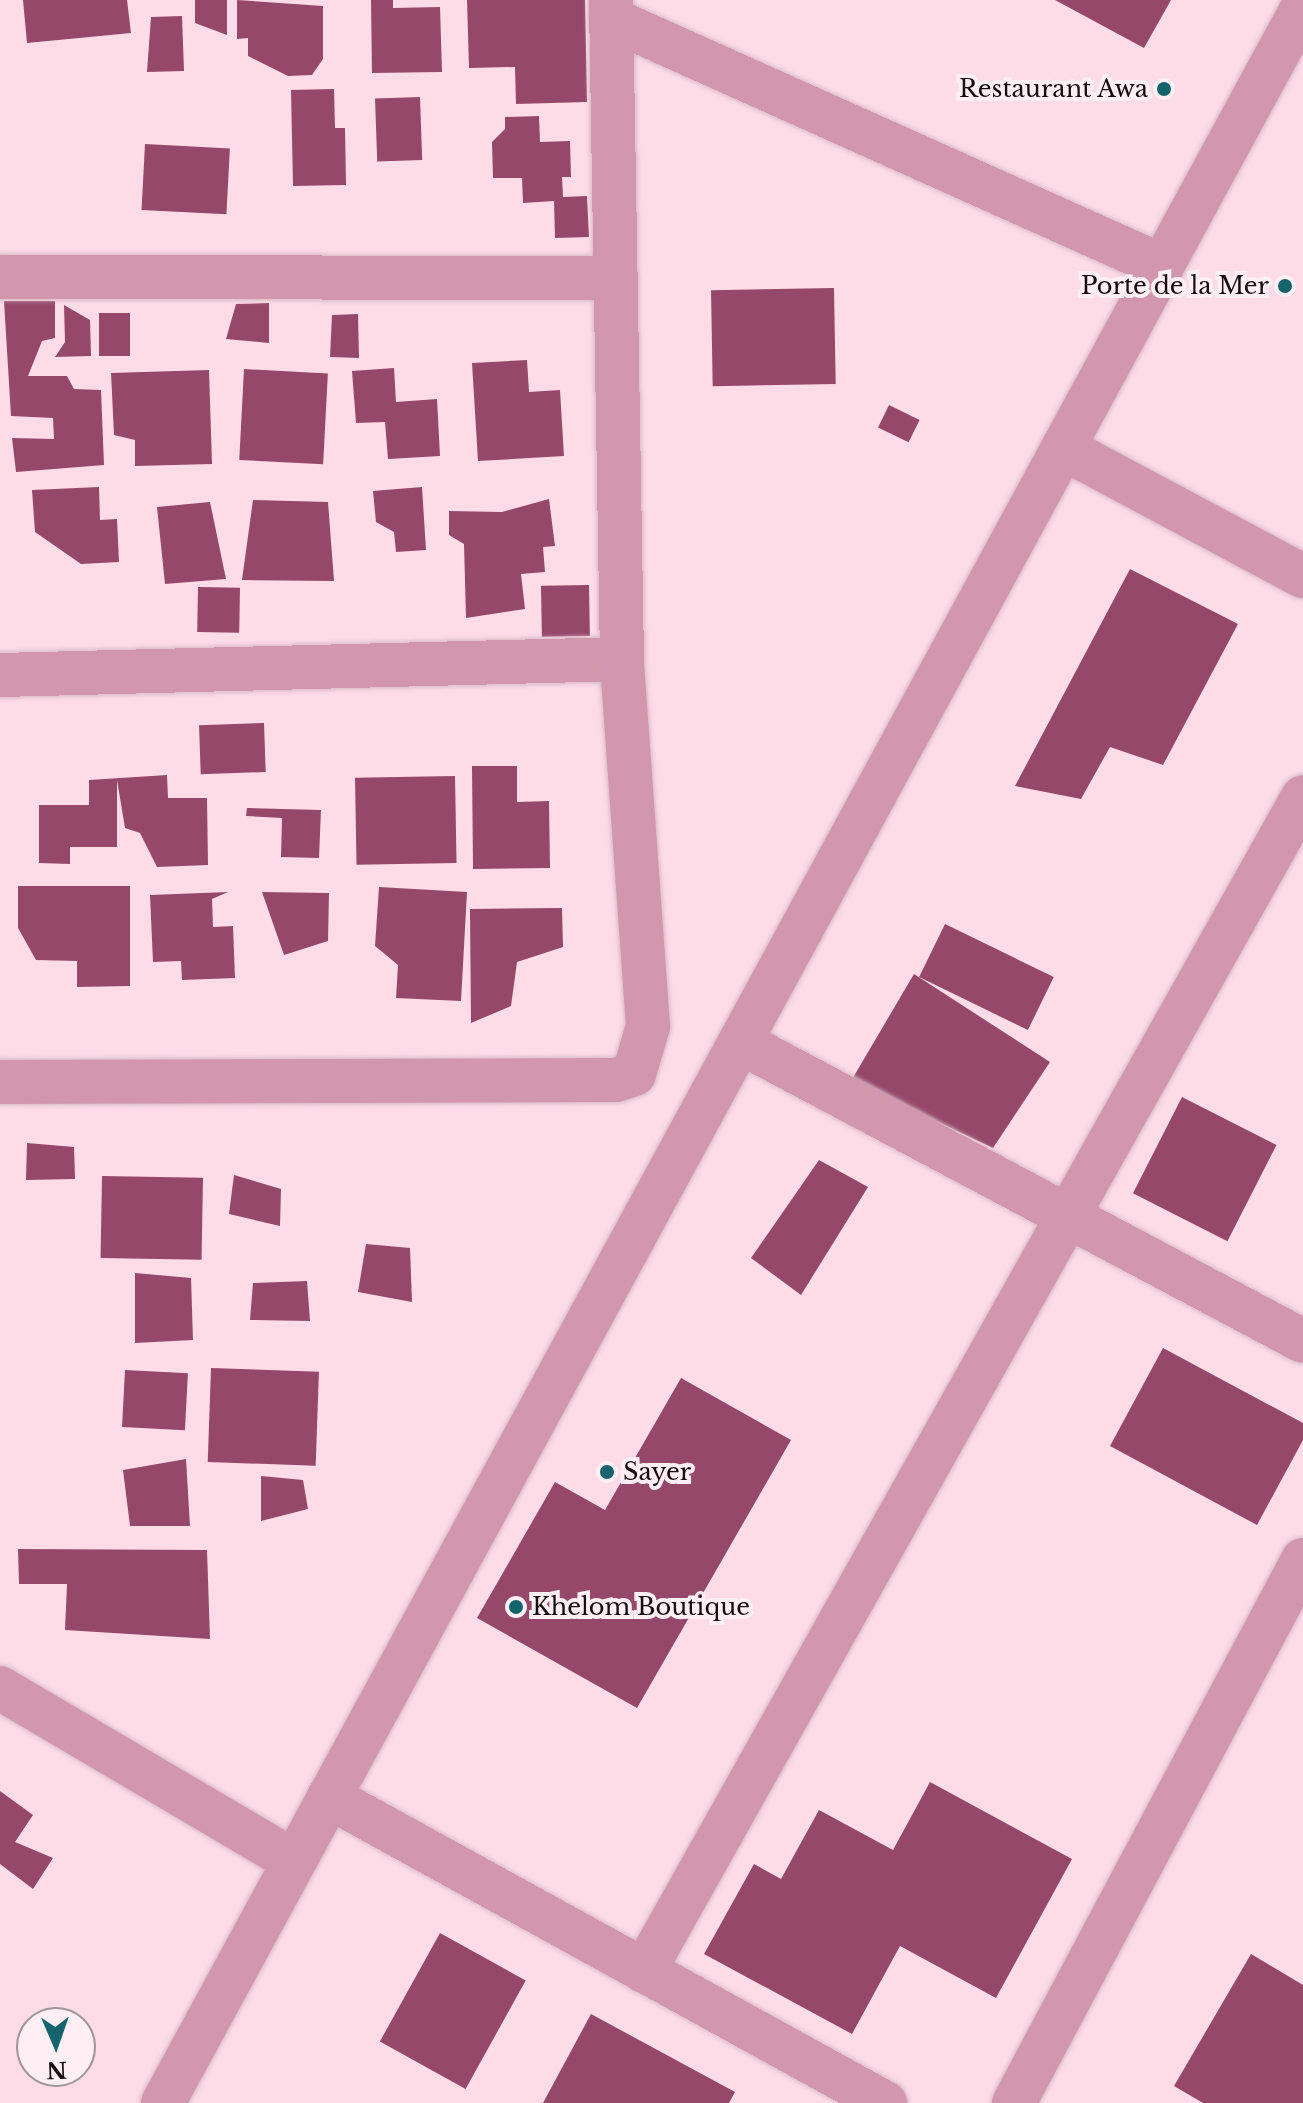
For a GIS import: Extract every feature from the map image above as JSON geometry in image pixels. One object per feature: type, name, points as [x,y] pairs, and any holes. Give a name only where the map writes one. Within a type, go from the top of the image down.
[{"type":"street","points":[[170,2101],[294,1861],[1303,7]]},
{"type":"street","points":[[0,1082],[616,1080],[634,1074],[648,1026],[622,659],[613,278],[611,9],[1162,266]]},
{"type":"street","points":[[0,277],[613,278]]},
{"type":"street","points":[[1063,448],[1303,576]]},
{"type":"street","points":[[0,675],[622,659]]},
{"type":"street","points":[[644,1971],[1303,797]]},
{"type":"street","points":[[740,1042],[1303,1341]]},
{"type":"street","points":[[1014,2103],[1303,1560]]},
{"type":"street","points":[[0,1688],[294,1861]]},
{"type":"street","points":[[329,1797],[885,2103]]},
{"type":"building","points":[[23,0],[127,0],[131,33],[27,43]]},
{"type":"building","points":[[195,0],[227,0],[227,35],[195,23]]},
{"type":"building","points":[[237,0],[323,6],[323,59],[312,75],[288,76],[248,56],[248,38],[237,39]]},
{"type":"building","points":[[371,0],[393,0],[393,8],[440,7],[442,72],[372,73]]},
{"type":"building","points":[[467,0],[585,0],[587,102],[516,104],[515,67],[469,68]]},
{"type":"building","points":[[1055,0],[1171,0],[1144,48]]},
{"type":"building","points":[[182,16],[184,71],[147,72],[151,17]]},
{"type":"building","points":[[334,89],[335,128],[345,128],[346,185],[293,186],[291,90]]},
{"type":"building","points":[[420,97],[422,160],[377,162],[375,99]]},
{"type":"building","points":[[539,116],[540,142],[570,141],[571,177],[562,177],[563,197],[587,196],[589,237],[555,238],[554,201],[523,203],[522,178],[493,178],[492,142],[505,129],[505,117]]},
{"type":"building","points":[[145,144],[230,148],[226,214],[142,210]]},
{"type":"building","points":[[834,288],[836,384],[713,386],[711,290]]},
{"type":"building","points":[[4,301],[55,301],[55,338],[42,341],[28,376],[67,376],[74,389],[101,390],[104,465],[16,472],[12,438],[54,439],[53,418],[11,416]]},
{"type":"building","points":[[269,303],[269,343],[226,339],[236,304]]},
{"type":"building","points":[[64,305],[90,320],[91,356],[55,357],[65,342]]},
{"type":"building","points":[[99,313],[130,313],[130,356],[99,356]]},
{"type":"building","points":[[358,314],[359,358],[330,357],[332,315]]},
{"type":"building","points":[[527,360],[529,392],[560,390],[564,456],[478,461],[472,363]]},
{"type":"building","points":[[394,368],[396,402],[437,399],[440,456],[388,459],[385,422],[356,423],[352,371]]},
{"type":"building","points":[[244,369],[328,373],[323,464],[239,460]]},
{"type":"building","points":[[209,370],[212,464],[135,466],[135,440],[114,435],[111,373]]},
{"type":"building","points":[[889,405],[920,420],[909,442],[878,427]]},
{"type":"building","points":[[99,487],[100,520],[117,519],[119,562],[81,564],[35,532],[32,490]]},
{"type":"building","points":[[422,487],[426,550],[396,552],[394,532],[376,522],[373,491]]},
{"type":"building","points":[[549,499],[555,546],[543,547],[545,572],[521,574],[525,609],[466,618],[464,544],[449,535],[449,511],[502,512]]},
{"type":"building","points":[[253,500],[328,502],[334,581],[242,580]]},
{"type":"building","points":[[210,502],[226,579],[165,584],[157,507]]},
{"type":"building","points":[[1130,569],[1238,624],[1163,765],[1110,747],[1081,799],[1015,786]]},
{"type":"building","points":[[589,585],[590,636],[542,637],[541,586]]},
{"type":"building","points":[[198,587],[240,588],[239,633],[197,632]]},
{"type":"building","points":[[264,723],[266,772],[201,774],[199,725]]},
{"type":"building","points":[[472,766],[517,766],[517,802],[549,801],[550,868],[473,869]]},
{"type":"building","points":[[167,775],[168,798],[207,798],[208,865],[157,867],[140,833],[125,828],[117,780],[117,847],[70,847],[70,864],[39,863],[39,805],[89,805],[89,780]]},
{"type":"building","points":[[455,776],[457,863],[357,865],[355,778]]},
{"type":"building","points":[[247,808],[321,810],[319,858],[281,857],[282,818],[246,816]]},
{"type":"building","points":[[18,886],[130,886],[130,986],[77,987],[77,961],[36,960],[18,928]]},
{"type":"building","points":[[379,887],[467,892],[461,1001],[396,998],[398,965],[375,946]]},
{"type":"building","points":[[228,892],[212,899],[213,927],[233,926],[235,978],[182,980],[181,961],[153,962],[150,895]]},
{"type":"building","points":[[262,892],[329,893],[328,941],[284,955]]},
{"type":"building","points":[[562,908],[563,947],[517,962],[511,1006],[471,1023],[470,909]]},
{"type":"building","points":[[945,924],[1054,977],[1028,1030],[919,977]]},
{"type":"building","points":[[914,974],[1050,1062],[993,1148],[851,1081]]},
{"type":"building","points":[[1182,1097],[1276,1145],[1227,1241],[1133,1193]]},
{"type":"building","points":[[27,1143],[74,1147],[75,1179],[26,1180]]},
{"type":"building","points":[[819,1160],[868,1187],[801,1295],[751,1258]]},
{"type":"building","points":[[234,1175],[281,1189],[280,1226],[229,1214]]},
{"type":"building","points":[[102,1176],[203,1178],[202,1260],[101,1258]]},
{"type":"building","points":[[366,1244],[410,1248],[412,1302],[358,1292]]},
{"type":"building","points":[[135,1273],[191,1278],[193,1340],[135,1343]]},
{"type":"building","points":[[307,1281],[310,1321],[250,1320],[253,1283]]},
{"type":"building","points":[[1163,1348],[1303,1423],[1303,1440],[1257,1525],[1110,1446]]},
{"type":"building","points":[[211,1368],[319,1372],[316,1466],[208,1462]]},
{"type":"building","points":[[125,1370],[188,1373],[185,1430],[122,1427]]},
{"type":"building","points":[[681,1378],[791,1440],[637,1708],[477,1618],[555,1482],[605,1510]]},
{"type":"building","points":[[186,1459],[190,1526],[130,1526],[123,1470]]},
{"type":"building","points":[[261,1476],[303,1480],[308,1509],[261,1521]]},
{"type":"building","points":[[18,1549],[207,1550],[210,1639],[65,1630],[67,1584],[19,1584]]},
{"type":"building","points":[[930,1782],[1072,1859],[996,1998],[900,1946],[852,2034],[704,1954],[754,1864],[781,1879],[819,1810],[893,1850]]},
{"type":"building","points":[[0,1791],[33,1815],[15,1842],[53,1858],[33,1889],[0,1864]]},
{"type":"building","points":[[440,1933],[526,1981],[466,2089],[380,2041]]},
{"type":"building","points":[[1251,1954],[1303,1985],[1303,2103],[1203,2103],[1174,2086]]},
{"type":"building","points":[[591,2014],[735,2092],[729,2103],[543,2103]]},
{"type":"place","name":"Restaurant Awa","points":[[1164,89]]},
{"type":"place","name":"Porte de la Mer","points":[[1285,286]]},
{"type":"place","name":"Sayer","points":[[607,1472]]},
{"type":"place","name":"Khelom Boutique","points":[[516,1607]]}]
